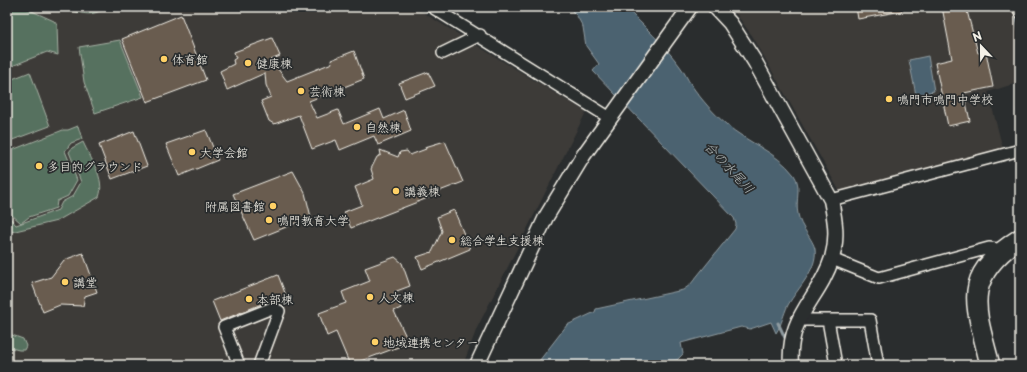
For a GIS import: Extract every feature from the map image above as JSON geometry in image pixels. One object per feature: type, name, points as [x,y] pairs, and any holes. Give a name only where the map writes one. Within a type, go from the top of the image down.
[{"type":"street","points":[[432,7],[480,35],[582,102],[610,118]]},
{"type":"street","points":[[477,365],[546,217],[583,156],[620,102],[690,7]]},
{"type":"street","points":[[715,7],[730,23],[755,62],[831,200],[836,223],[836,241],[832,259],[818,287],[799,317],[792,334],[790,365]]},
{"type":"street","points":[[1017,7],[1020,12]]},
{"type":"street","points":[[443,53],[480,35]]},
{"type":"street","points":[[831,200],[1020,150]]},
{"type":"street","points":[[986,365],[975,320],[972,300],[973,284],[981,266],[1000,252],[1020,234]]},
{"type":"street","points":[[994,365],[982,318],[982,287],[985,278],[1000,252],[1020,243]]},
{"type":"street","points":[[832,259],[879,278],[988,248],[1000,252]]},
{"type":"street","points":[[239,365],[224,327],[272,308],[279,311],[259,365]]},
{"type":"street","points":[[799,317],[805,320],[870,320],[878,365]]},
{"type":"street","points":[[828,320],[836,365]]},
{"type":"shaded area","name":"鳴門教育大学","points":[[7,7],[414,7],[586,112],[477,328],[463,365],[7,365]]},
{"type":"shaded area","name":"鳴門市鳴門中学校","points":[[731,7],[1010,7],[1016,19],[1020,57],[1020,82],[988,92],[1003,149],[840,192],[753,37]]},
{"type":"green space","points":[[7,7],[23,7],[54,21],[57,25],[58,55],[47,52],[7,68]]},
{"type":"green space","points":[[68,7],[110,7],[89,14],[68,10]]},
{"type":"green space","points":[[120,40],[143,97],[95,113],[84,82],[79,47]]},
{"type":"green space","points":[[30,72],[50,126],[7,142],[7,81]]},
{"type":"green space","name":"多目的グラウンド","points":[[78,126],[82,139],[71,143],[65,151],[77,180],[68,196],[57,201],[56,208],[29,217],[21,223],[12,215],[7,216],[7,152],[63,130],[68,130]]},
{"type":"green space","points":[[83,142],[99,176],[101,190],[99,197],[57,221],[7,233],[7,219],[10,218],[16,225],[58,210],[62,202],[73,196],[81,182],[69,152],[72,148]]},
{"type":"green space","points":[[7,329],[12,335],[23,339],[26,346],[24,350],[7,347]]},
{"type":"water","name":"合の水尾川","points":[[568,7],[625,7],[673,57],[681,67],[690,83],[717,116],[734,131],[770,153],[794,175],[798,184],[797,209],[799,219],[814,245],[815,256],[810,271],[788,305],[776,333],[771,322],[750,329],[741,327],[681,343],[683,354],[677,360],[660,365],[536,365],[567,325],[595,312],[596,309],[683,290],[690,285],[735,229],[736,224],[734,218],[593,71],[599,64],[586,46],[583,27],[577,16]]},
{"type":"water","points":[[928,56],[934,91],[916,95],[909,60]]},
{"type":"building","points":[[856,7],[902,7],[902,11],[858,19]]},
{"type":"building","points":[[942,7],[966,7],[978,53],[986,52],[993,87],[964,93],[970,121],[948,126],[935,63],[952,59]]},
{"type":"building","name":"体育館","points":[[181,15],[206,80],[147,102],[122,39]]},
{"type":"building","points":[[272,38],[280,56],[271,60],[287,81],[332,63],[331,60],[354,51],[364,79],[309,101],[317,118],[338,110],[344,124],[380,109],[384,119],[404,110],[411,131],[378,145],[374,136],[340,150],[336,140],[312,149],[299,115],[274,124],[269,121],[261,101],[271,97],[266,85],[265,73],[227,90],[220,71],[234,64],[233,60],[236,58],[234,52]]},
{"type":"building","points":[[428,72],[435,86],[405,98],[399,83]]},
{"type":"building","name":"大学会館","points":[[206,130],[218,160],[179,176],[166,144]]},
{"type":"building","points":[[134,131],[147,166],[112,179],[99,145]]},
{"type":"building","name":"講義棟","points":[[445,141],[463,182],[437,192],[438,194],[351,228],[344,212],[362,205],[355,187],[374,179],[371,169],[377,157],[381,155],[380,150],[398,157],[400,152],[407,151],[410,155],[426,149],[425,147]]},
{"type":"building","name":"附属図書館","points":[[293,171],[305,193],[311,217],[254,240],[233,194]]},
{"type":"building","name":"総合学生支援棟","points":[[454,210],[470,249],[422,269],[417,257],[432,252],[442,231],[437,217]]},
{"type":"building","name":"講堂","points":[[83,253],[97,292],[85,296],[83,306],[60,305],[43,312],[32,283],[51,277],[64,260]]},
{"type":"building","points":[[395,257],[402,263],[410,286],[394,292],[401,308],[394,311],[409,343],[350,365],[336,332],[327,336],[319,313],[346,303],[342,292],[370,281],[365,268]]},
{"type":"building","name":"本部棟","points":[[278,275],[287,298],[276,302],[269,301],[220,321],[212,301]]},
{"type":"waterway","points":[[1017,15],[1020,36]]},
{"type":"waterway","points":[[1020,99],[1018,110],[1020,125]]},
{"type":"waterway","points":[[778,323],[787,342]]},
{"type":"place","name":"体育館","points":[[164,59]]},
{"type":"place","name":"健康棟","points":[[248,63]]},
{"type":"place","name":"芸術棟","points":[[301,91]]},
{"type":"place","name":"鳴門市鳴門中学校","points":[[889,99]]},
{"type":"place","name":"自然棟","points":[[357,127]]},
{"type":"place","name":"大学会館","points":[[192,152]]},
{"type":"place","name":"多目的グラウンド","points":[[39,166]]},
{"type":"place","name":"講義棟","points":[[396,191]]},
{"type":"place","name":"附属図書館","points":[[273,206]]},
{"type":"place","name":"鳴門教育大学","points":[[269,220]]},
{"type":"place","name":"総合学生支援棟","points":[[452,240]]},
{"type":"place","name":"講堂","points":[[65,282]]},
{"type":"place","name":"人文棟","points":[[370,297]]},
{"type":"place","name":"本部棟","points":[[249,299]]},
{"type":"place","name":"地域連携センター","points":[[375,342]]}]
